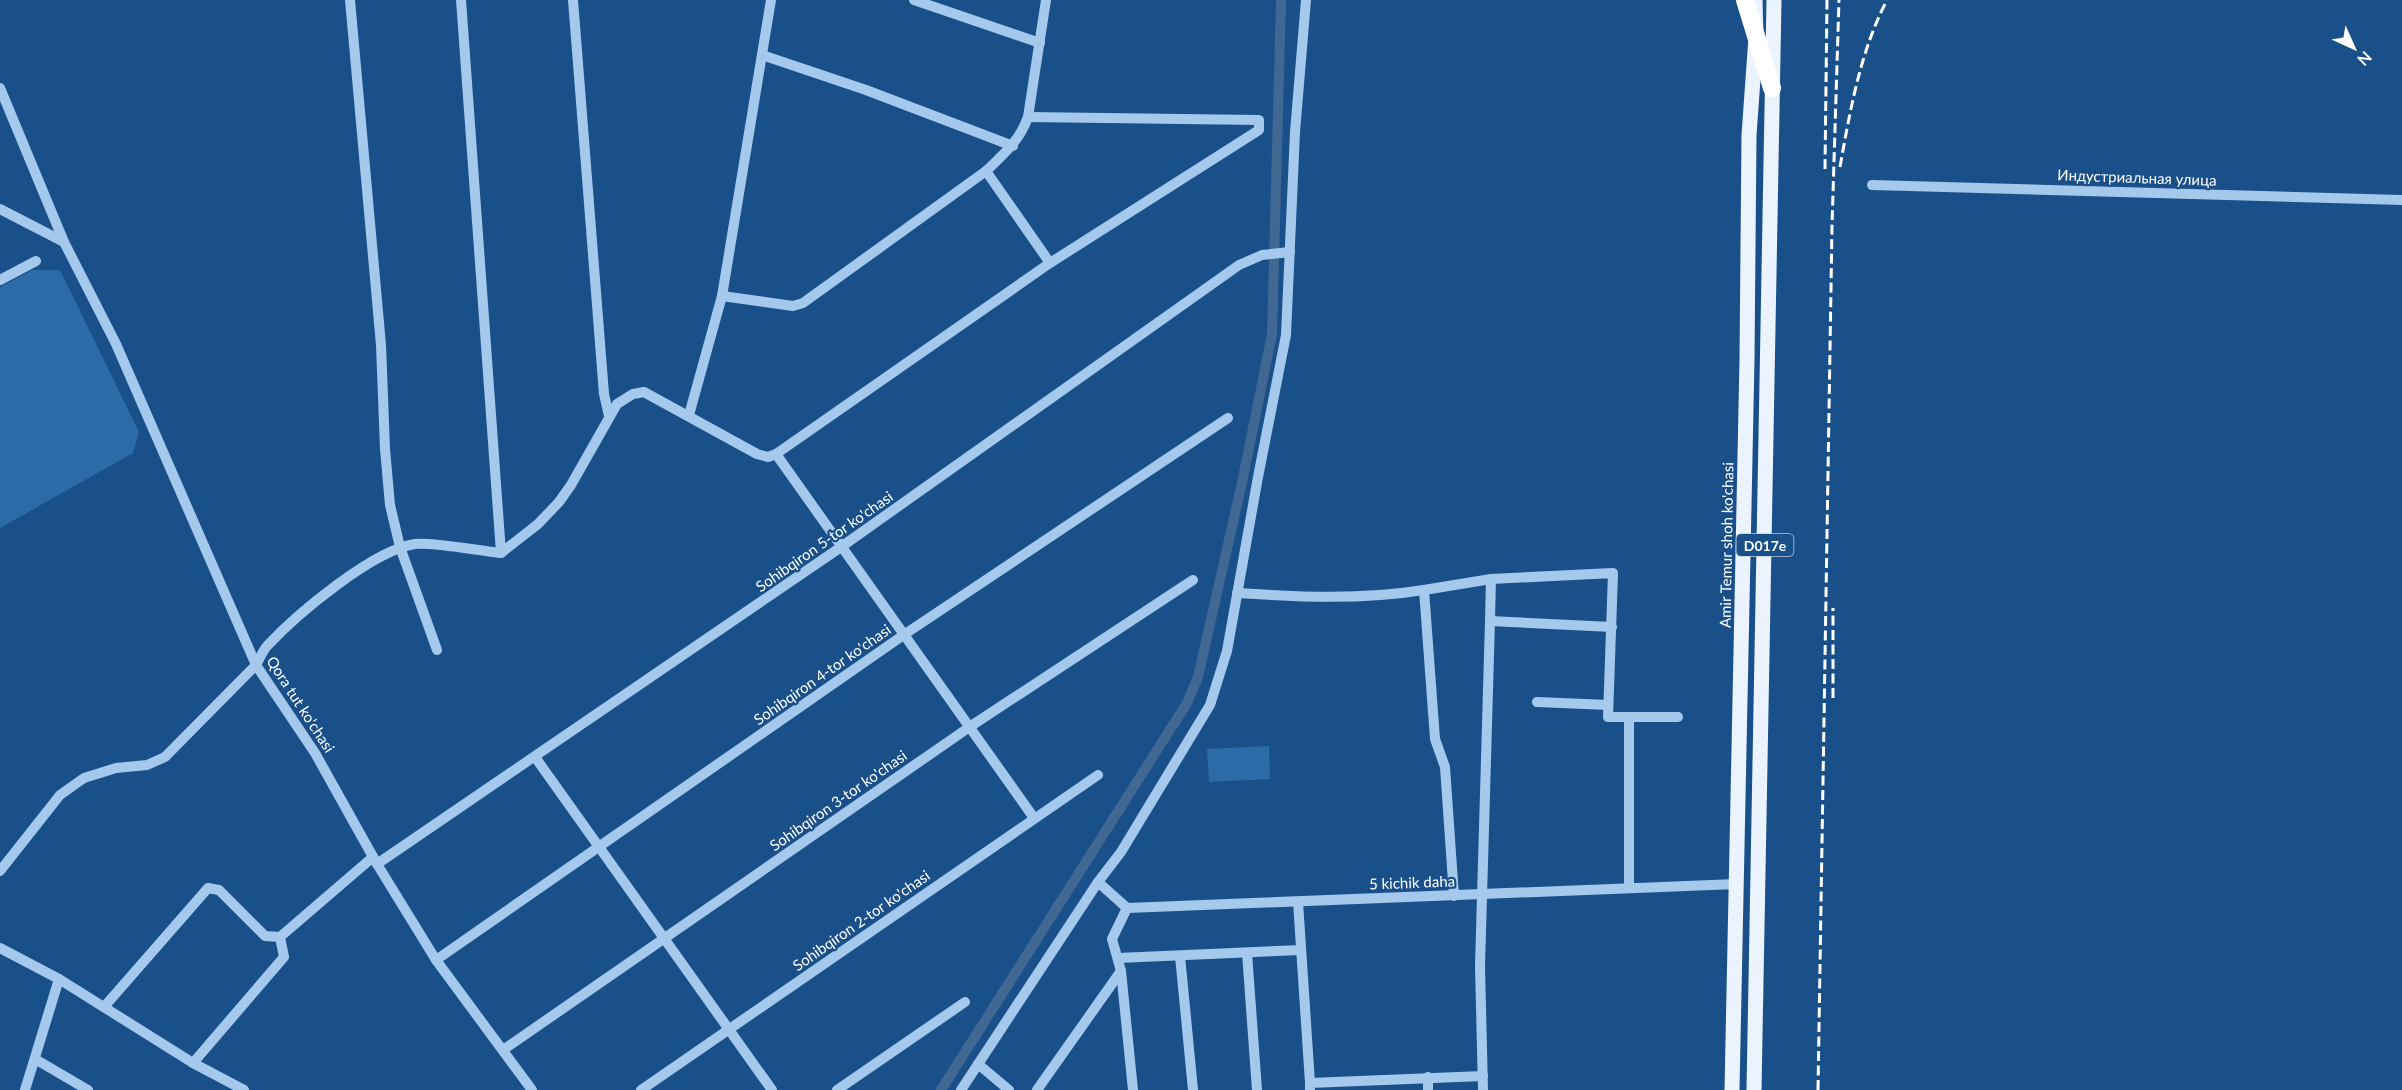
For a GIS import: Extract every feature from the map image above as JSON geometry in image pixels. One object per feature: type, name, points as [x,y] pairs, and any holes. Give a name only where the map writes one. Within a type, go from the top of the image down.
[{"type":"highway","points":[[1745,0],[1772,87]]},
{"type":"main road","name":"Amir Temur shoh ko'chasi","points":[[1732,1090],[1747,359],[1749,135],[1756,37],[1755,0]]},
{"type":"main road","name":"D017e","points":[[1754,1090],[1774,0]]},
{"type":"street","points":[[350,0],[381,345],[385,449],[390,505],[400,547],[437,650]]},
{"type":"street","points":[[461,0],[501,553]]},
{"type":"street","points":[[573,0],[604,394],[609,416]]},
{"type":"street","points":[[689,415],[722,296],[771,0]]},
{"type":"street","points":[[914,0],[1040,43]]},
{"type":"street","points":[[722,296],[793,306],[803,303],[986,171],[1012,146],[1022,132],[1028,117],[1046,0]]},
{"type":"street","points":[[961,1090],[1098,882],[1121,852],[1210,705],[1227,651],[1286,335],[1295,132],[1306,0]]},
{"type":"street","points":[[762,55],[866,90],[1012,146]]},
{"type":"street","name":"Qora tut ko'chasi","points":[[0,88],[64,242],[116,344],[256,665],[315,753],[375,861],[436,960],[532,1090]]},
{"type":"street","points":[[0,872],[60,795],[84,778],[116,768],[147,765],[165,757],[256,665],[266,646],[311,605],[345,580],[400,547],[418,544],[501,553],[537,524],[559,502],[571,485],[609,416],[625,398],[644,393],[689,415],[757,454],[768,457],[776,454],[1050,264],[1259,130],[1259,120],[1028,117]]},
{"type":"street","points":[[986,171],[1050,264]]},
{"type":"street","name":"Индустриальная улица","points":[[1872,185],[2402,200]]},
{"type":"street","points":[[0,209],[64,242]]},
{"type":"street","name":"Sohibqiron 5-tor ko'chasi","points":[[280,937],[375,861],[535,757],[842,548],[1239,265],[1262,255],[1288,252]]},
{"type":"street","points":[[0,280],[36,261]]},
{"type":"street","name":"Sohibqiron 4-tor ko'chasi","points":[[436,960],[906,634],[1228,418]]},
{"type":"street","points":[[776,454],[906,634],[1034,818]]},
{"type":"street","points":[[1237,593],[1344,597],[1388,595],[1491,579],[1613,573],[1608,717],[1678,717]]},
{"type":"street","points":[[1483,1090],[1480,966],[1491,579]]},
{"type":"street","name":"Sohibqiron 3-tor ko'chasi","points":[[503,1050],[970,726],[1193,580]]},
{"type":"street","points":[[1424,590],[1435,740],[1444,767],[1454,896]]},
{"type":"street","points":[[1490,621],[1612,627]]},
{"type":"street","points":[[1537,702],[1608,705]]},
{"type":"street","points":[[1629,717],[1629,888]]},
{"type":"street","points":[[535,757],[772,1090]]},
{"type":"street","name":"Sohibqiron 2-tor ko'chasi","points":[[641,1090],[1098,775]]},
{"type":"street","points":[[1098,882],[1127,908],[1112,939],[1121,971],[1133,1090]]},
{"type":"street","name":"5 kichik daha","points":[[1127,908],[1737,884]]},
{"type":"street","points":[[104,1007],[208,888],[219,890],[265,936],[280,937],[284,957],[193,1063]]},
{"type":"street","points":[[1298,902],[1310,1086],[1365,1084],[1428,1077],[1483,1076]]},
{"type":"street","points":[[0,948],[59,979],[193,1063],[244,1090]]},
{"type":"street","points":[[1118,958],[1301,950]]},
{"type":"street","points":[[1247,953],[1257,1090]]},
{"type":"street","points":[[1180,956],[1193,1090]]},
{"type":"street","points":[[1037,1090],[1121,971]]},
{"type":"street","points":[[25,1090],[59,979]]},
{"type":"street","points":[[837,1090],[965,1002]]},
{"type":"street","points":[[35,1059],[88,1090]]},
{"type":"street","points":[[978,1064],[1009,1090]]},
{"type":"street","points":[[1428,1077],[1428,1090]]},
{"type":"shaded area","points":[[32,270],[60,270],[139,432],[133,453],[0,528],[0,287]]},
{"type":"shaded area","points":[[1269,746],[1270,779],[1209,782],[1207,749]]},
{"type":"waterway","points":[[941,1090],[1187,703],[1198,677],[1243,478],[1272,334],[1281,0]]},
{"type":"railway","points":[[1825,169],[1827,0]]},
{"type":"railway","points":[[1818,1090],[1832,226],[1839,0]]},
{"type":"railway","points":[[1840,167],[1852,103],[1863,61],[1887,0]]},
{"type":"railway","points":[[1833,608],[1833,698]]}]
